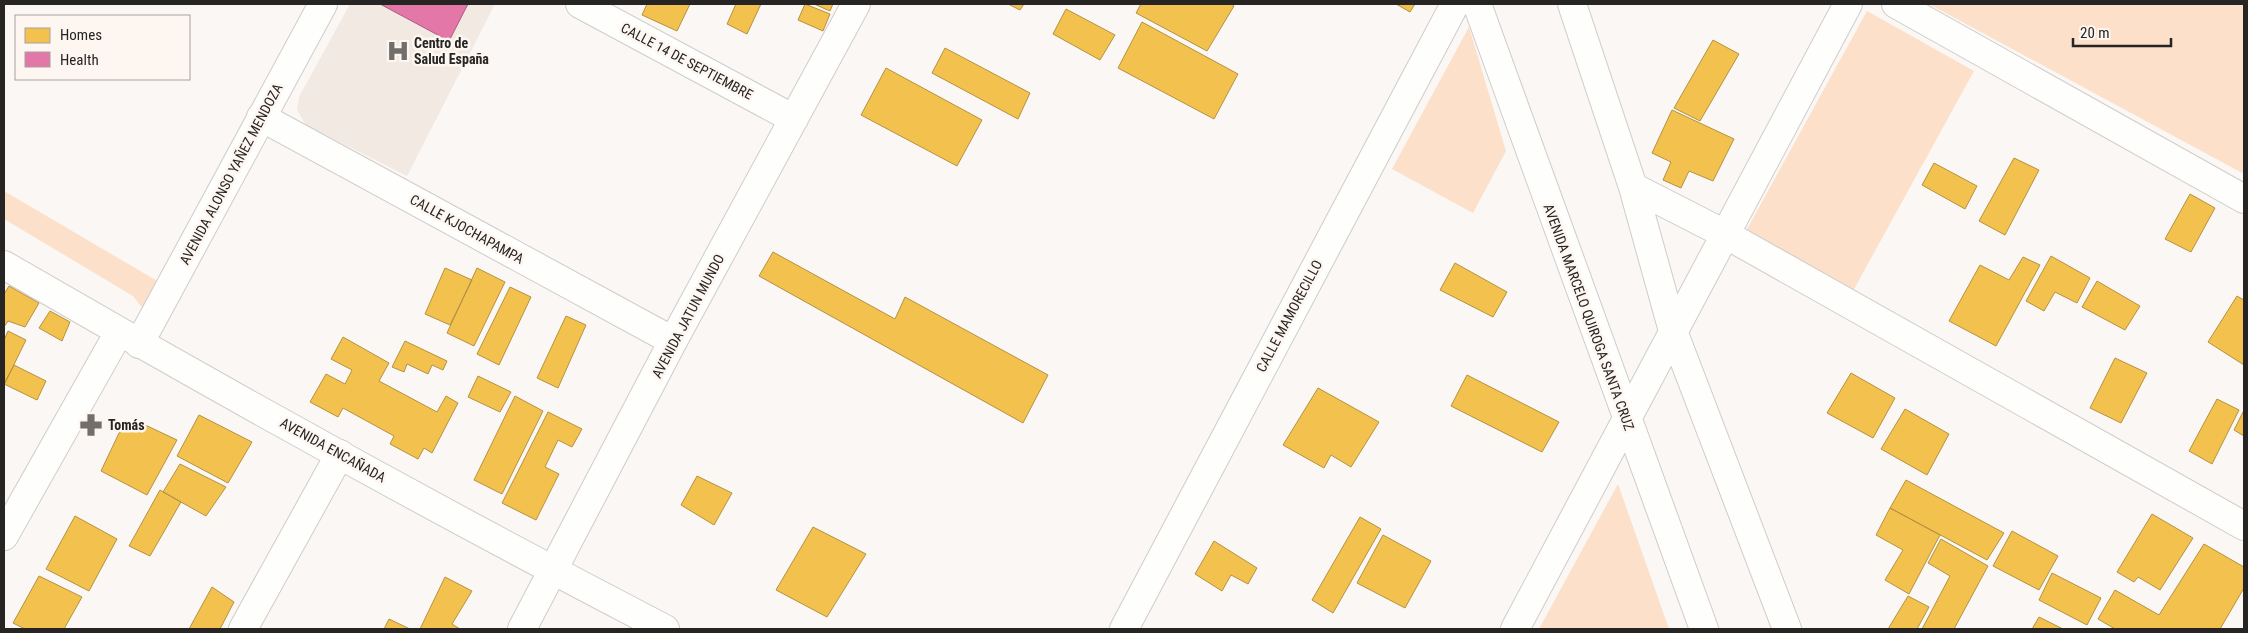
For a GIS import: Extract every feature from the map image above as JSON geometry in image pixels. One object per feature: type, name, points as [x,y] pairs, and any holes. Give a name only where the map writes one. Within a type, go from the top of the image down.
[{"type":"street","name":"AVENIDA ALONSO YAÑEZ MENDOZA","points":[[4,536],[129,338],[261,117],[323,4]]},
{"type":"street","name":"CALLE 14 DE SEPTIEMBRE","points":[[580,4],[794,119]]},
{"type":"street","name":"AVENIDA JATUN MUNDO","points":[[522,629],[554,572],[673,341],[856,4]]},
{"type":"street","name":"CALLE MAMORECILLO","points":[[1124,629],[1455,4]]},
{"type":"street","name":"AVENIDA MARCELO QUIROGA SANTA CRUZ","points":[[1477,4],[1626,420],[1704,629]]},
{"type":"street","points":[[1572,4],[1633,187],[1673,331],[1784,622],[1808,629]]},
{"type":"street","points":[[1515,629],[1848,4]]},
{"type":"street","points":[[1896,4],[2244,199]]},
{"type":"street","name":"CALLE KJOCHAPAMPA","points":[[261,117],[673,341]]},
{"type":"street","points":[[1633,187],[1725,234],[2244,526]]},
{"type":"street","name":"AVENIDA ENCAÑADA","points":[[4,265],[129,338],[554,572],[665,629]]},
{"type":"street","points":[[243,629],[340,454]]},
{"type":"shaded area","name":"Centro de Salud España","points":[[350,4],[495,4],[407,176],[306,125],[297,110],[299,97]]},
{"type":"shaded area","points":[[1929,4],[2244,4],[2244,174]]},
{"type":"shaded area","points":[[1867,11],[1974,71],[1853,291],[1746,231]]},
{"type":"shaded area","points":[[1469,27],[1506,151],[1473,213],[1392,169]]},
{"type":"shaded area","points":[[4,191],[159,282],[144,310],[133,296],[4,219]]},
{"type":"shaded area","points":[[1618,484],[1669,629],[1539,629]]},
{"type":"building: Homes","points":[[647,4],[690,4],[677,31],[642,15]]},
{"type":"building: Homes","points":[[736,4],[761,4],[747,34],[727,24]]},
{"type":"building: Homes","points":[[805,4],[830,14],[823,31],[798,20]]},
{"type":"building: Homes","points":[[814,4],[833,4],[830,11]]},
{"type":"building: Homes","points":[[1008,4],[1024,4],[1020,10]]},
{"type":"building: Homes","points":[[1141,4],[1231,4],[1234,6],[1207,51],[1136,13]]},
{"type":"building: Homes","points":[[1396,4],[1415,4],[1410,12]]},
{"type":"building: Homes","points":[[1066,9],[1115,35],[1100,60],[1053,34]]},
{"type":"building: Homes","points":[[1142,22],[1238,74],[1214,119],[1118,68]]},
{"type":"building: Homes","points":[[1713,40],[1739,54],[1700,121],[1674,108]]},
{"type":"building: Homes","points":[[945,48],[1030,93],[1018,119],[932,73]]},
{"type":"building: Homes","points":[[886,68],[982,120],[957,166],[861,115]]},
{"type":"building: Homes","points":[[1672,110],[1734,139],[1713,181],[1689,171],[1681,188],[1663,180],[1671,162],[1652,153]]},
{"type":"building: Homes","points":[[2014,158],[2039,170],[2005,235],[1979,221]]},
{"type":"building: Homes","points":[[1934,163],[1977,186],[1965,209],[1922,185]]},
{"type":"building: Homes","points":[[2190,194],[2215,208],[2191,252],[2165,239]]},
{"type":"building: Homes","points":[[773,252],[895,319],[905,297],[1048,375],[1023,423],[759,276]]},
{"type":"building: Homes","points":[[2051,256],[2090,278],[2077,303],[2055,292],[2044,311],[2026,301]]},
{"type":"building: Homes","points":[[2023,257],[2040,265],[1996,346],[1949,321],[1980,265],[2009,280]]},
{"type":"building: Homes","points":[[1455,263],[1507,292],[1493,317],[1440,290]]},
{"type":"building: Homes","points":[[445,268],[472,280],[450,325],[425,314]]},
{"type":"building: Homes","points":[[477,268],[505,282],[474,346],[447,333]]},
{"type":"building: Homes","points":[[2097,281],[2140,306],[2125,330],[2082,307]]},
{"type":"building: Homes","points":[[9,286],[39,303],[25,327],[8,321],[4,327],[4,294]]},
{"type":"building: Homes","points":[[510,287],[531,297],[499,365],[477,354]]},
{"type":"building: Homes","points":[[2237,296],[2244,300],[2244,365],[2208,342]]},
{"type":"building: Homes","points":[[50,311],[70,322],[62,341],[39,328]]},
{"type":"building: Homes","points":[[566,316],[586,325],[558,388],[537,378]]},
{"type":"building: Homes","points":[[8,331],[26,340],[4,385],[4,340]]},
{"type":"building: Homes","points":[[343,337],[389,363],[379,381],[437,412],[446,396],[458,403],[432,453],[424,448],[418,459],[390,444],[394,436],[343,408],[338,417],[310,402],[326,374],[345,384],[352,370],[331,359]]},
{"type":"building: Homes","points":[[405,341],[447,361],[443,370],[432,365],[428,374],[407,364],[404,372],[392,367]]},
{"type":"building: Homes","points":[[2115,358],[2147,373],[2121,423],[2090,408]]},
{"type":"building: Homes","points":[[14,365],[46,381],[37,400],[4,384]]},
{"type":"building: Homes","points":[[1851,373],[1895,398],[1873,438],[1827,413]]},
{"type":"building: Homes","points":[[1467,375],[1559,422],[1542,452],[1451,406]]},
{"type":"building: Homes","points":[[478,376],[511,392],[500,412],[468,397]]},
{"type":"building: Homes","points":[[1318,388],[1379,422],[1351,467],[1331,455],[1324,468],[1283,445]]},
{"type":"building: Homes","points":[[515,396],[543,411],[502,494],[474,480]]},
{"type":"building: Homes","points":[[2217,399],[2239,410],[2212,464],[2189,451]]},
{"type":"building: Homes","points":[[1905,409],[1949,434],[1927,475],[1881,449]]},
{"type":"building: Homes","points":[[2244,410],[2244,436],[2234,430]]},
{"type":"building: Homes","points":[[548,412],[582,429],[572,447],[558,440],[545,467],[559,474],[536,520],[502,503]]},
{"type":"building: Homes","points":[[199,415],[252,442],[228,483],[177,456]]},
{"type":"building: Homes","points":[[141,423],[177,440],[147,495],[101,471],[119,433],[132,424]]},
{"type":"building: Homes","points":[[180,464],[226,487],[206,516],[163,492]]},
{"type":"building: Homes","points":[[697,476],[732,493],[714,525],[681,505]]},
{"type":"building: Homes","points":[[1906,480],[2004,533],[1987,560],[1890,508]]},
{"type":"building: Homes","points":[[160,490],[181,502],[150,556],[129,546]]},
{"type":"building: Homes","points":[[1890,508],[1940,535],[1909,594],[1885,580],[1903,550],[1876,535]]},
{"type":"building: Homes","points":[[2152,514],[2193,538],[2160,590],[2138,577],[2134,582],[2117,572]]},
{"type":"building: Homes","points":[[75,516],[117,539],[89,591],[46,569]]},
{"type":"building: Homes","points":[[1360,517],[1381,529],[1333,613],[1312,600]]},
{"type":"building: Homes","points":[[813,527],[866,554],[827,617],[776,590]]},
{"type":"building: Homes","points":[[2012,531],[2058,556],[2039,590],[1993,566]]},
{"type":"building: Homes","points":[[1383,535],[1431,561],[1405,608],[1357,583]]},
{"type":"building: Homes","points":[[1941,539],[1988,566],[1954,629],[1922,629],[1950,576],[1928,563]]},
{"type":"building: Homes","points":[[1214,541],[1257,568],[1248,584],[1231,575],[1222,591],[1195,574]]},
{"type":"building: Homes","points":[[2204,544],[2244,567],[2244,588],[2220,629],[2115,629],[2098,619],[2115,590],[2159,615]]},
{"type":"building: Homes","points":[[2052,573],[2101,598],[2087,625],[2039,600]]},
{"type":"building: Homes","points":[[39,576],[82,597],[64,629],[25,629],[13,623]]},
{"type":"building: Homes","points":[[445,577],[472,591],[452,624],[460,629],[420,629]]},
{"type":"building: Homes","points":[[212,587],[234,602],[220,629],[189,629]]},
{"type":"building: Homes","points":[[1908,596],[1929,607],[1917,629],[1888,629]]},
{"type":"building: Homes","points":[[2039,617],[2063,629],[2032,629]]},
{"type":"building: Homes","points":[[389,619],[410,629],[384,629]]},
{"type":"building: Health","points":[[380,4],[468,4],[449,41]]},
{"type":"place","name":"Centro de Salud España","points":[[398,51]]},
{"type":"place","name":"Tomás","points":[[91,425]]}]
